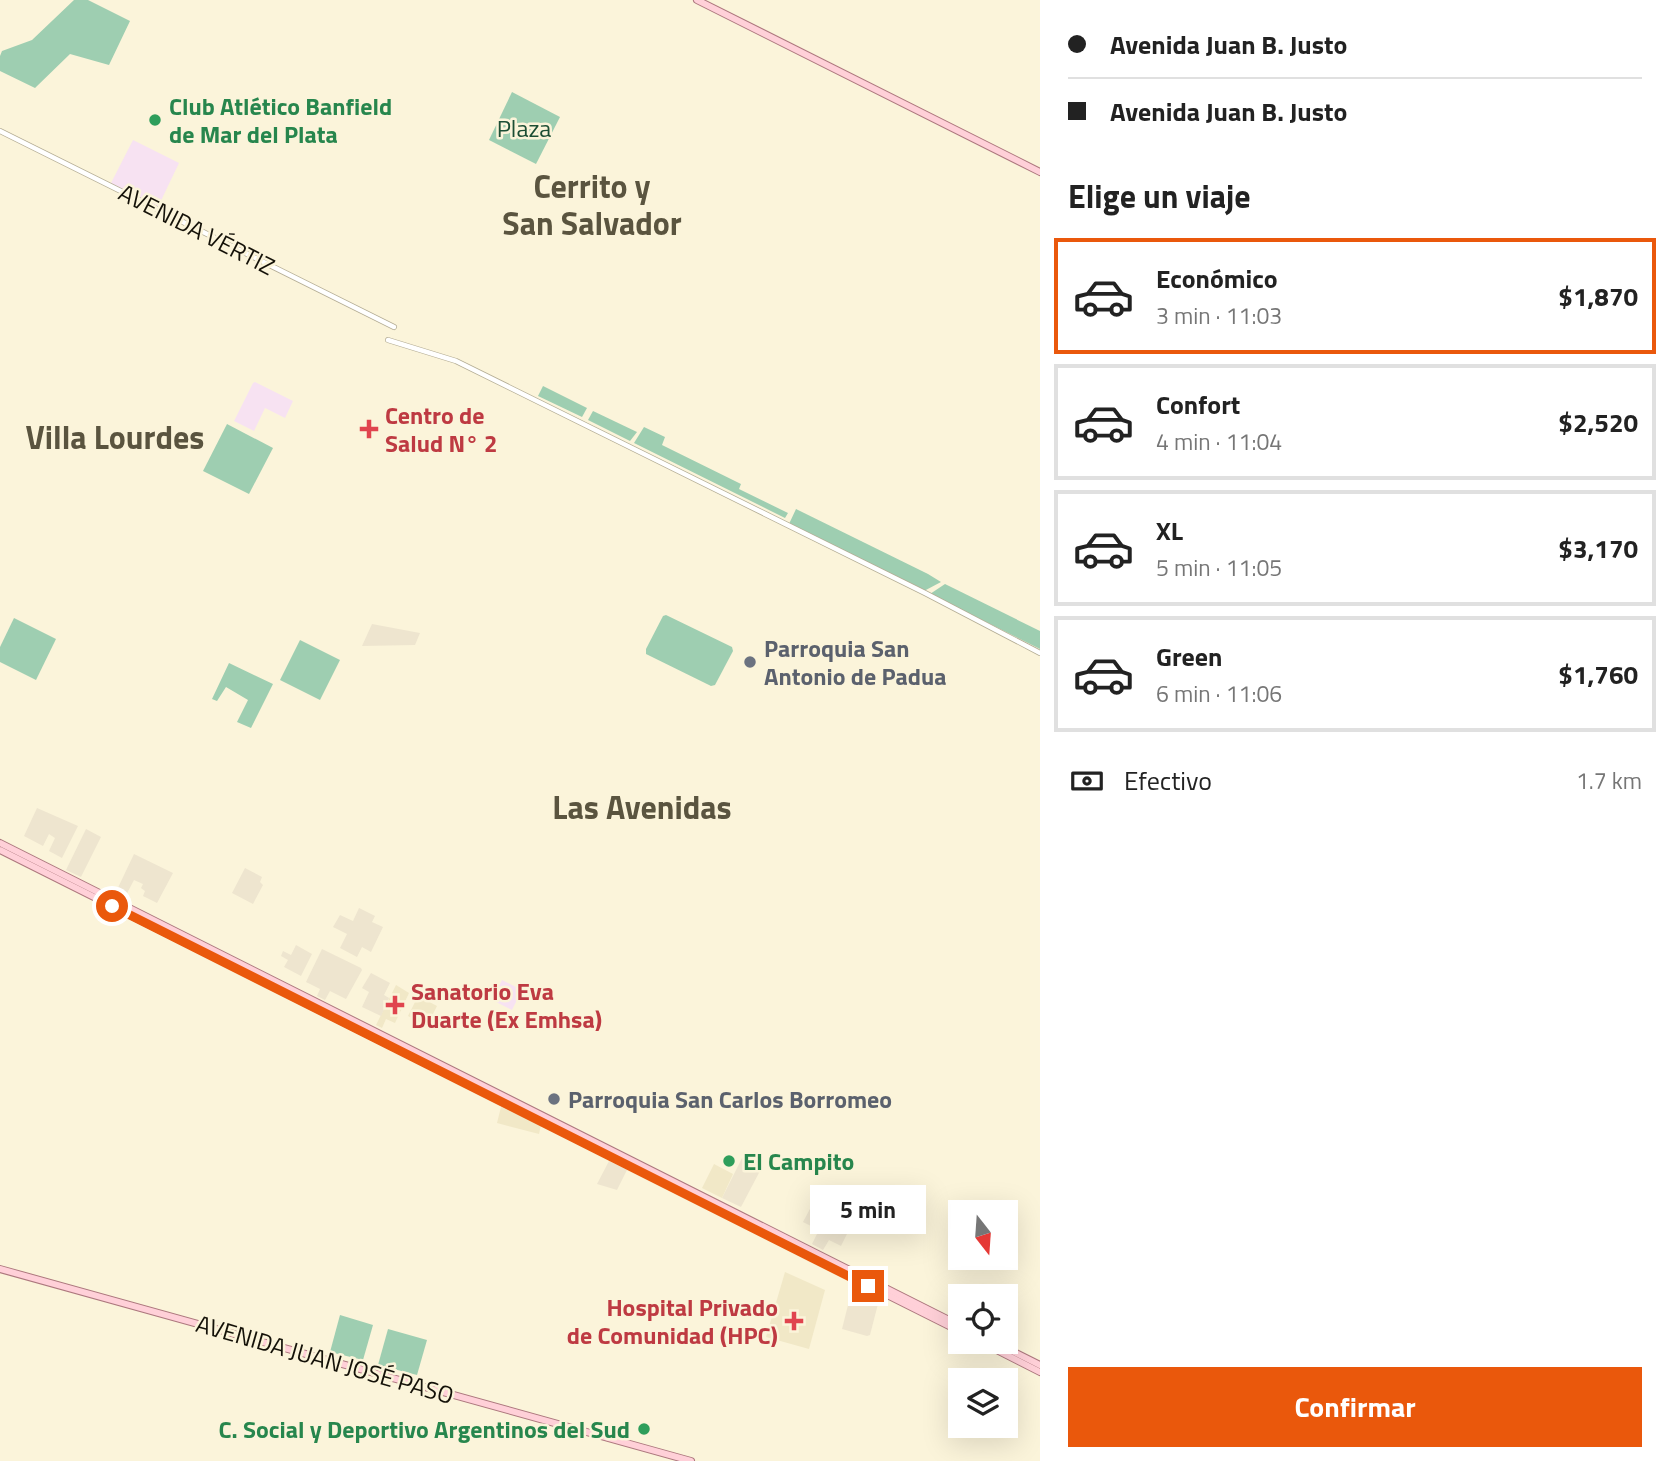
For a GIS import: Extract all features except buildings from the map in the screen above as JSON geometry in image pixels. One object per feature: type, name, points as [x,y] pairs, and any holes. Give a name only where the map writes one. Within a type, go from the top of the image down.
[{"type":"main road","points":[[697,0],[1040,172]]},
{"type":"main road","points":[[0,843],[948,1319]]},
{"type":"main road","points":[[0,850],[948,1325]]},
{"type":"main road","name":"AVENIDA JUAN JOSÉ PASO","points":[[0,1269],[691,1461]]},
{"type":"main road","points":[[1005,1354],[1040,1372]]},
{"type":"main road","points":[[1018,1354],[1040,1365]]},
{"type":"street","name":"AVENIDA VÉRTIZ","points":[[0,131],[394,327]]},
{"type":"street","points":[[388,340],[456,361],[925,593],[1040,653]]},
{"type":"shaded area","points":[[133,140],[179,163],[157,209],[110,185]]},
{"type":"shaded area","points":[[255,382],[293,401],[285,418],[265,408],[254,431],[234,421]]},
{"type":"shaded area","points":[[372,624],[420,633],[415,645],[362,646]]},
{"type":"shaded area","points":[[37,808],[78,826],[62,858],[49,851],[55,838],[49,834],[43,846],[24,836]]},
{"type":"shaded area","points":[[86,829],[101,837],[81,877],[66,870]]},
{"type":"shaded area","points":[[134,854],[173,873],[157,903],[143,896],[143,884],[134,880],[124,899],[115,894]]},
{"type":"shaded area","points":[[245,868],[262,877],[260,882],[263,885],[253,904],[232,893]]},
{"type":"shaded area","points":[[359,908],[375,916],[372,922],[383,927],[371,952],[362,947],[357,957],[340,948],[347,934],[333,927],[340,915],[353,921]]},
{"type":"shaded area","points":[[296,945],[312,954],[301,976],[284,967],[288,960],[281,956],[283,951],[291,955]]},
{"type":"shaded area","points":[[322,949],[362,970],[346,999],[330,991],[325,1000],[317,996],[320,989],[306,982]]},
{"type":"shaded area","points":[[371,973],[390,983],[384,995],[389,998],[381,1016],[362,1007],[369,992],[362,988]]},
{"type":"shaded area","points":[[502,980],[522,990],[512,1010],[492,1000]]},
{"type":"shaded area","name":"Sanatorio Eva Duarte (Ex Emhsa)","points":[[396,985],[409,993],[395,1023],[386,1019],[382,1028],[376,1025]]},
{"type":"shaded area","name":"Sanatorio Eva Duarte (Ex Emhsa)","points":[[418,996],[437,1006],[427,1026],[408,1016]]},
{"type":"shaded area","points":[[501,1107],[541,1125],[539,1134],[497,1123]]},
{"type":"shaded area","points":[[742,1158],[761,1169],[741,1207],[722,1198]]},
{"type":"shaded area","points":[[609,1161],[627,1170],[617,1190],[597,1184]]},
{"type":"shaded area","points":[[714,1164],[733,1174],[722,1198],[702,1188]]},
{"type":"shaded area","points":[[832,1204],[847,1211],[842,1221],[851,1226],[841,1246],[829,1240],[823,1250],[812,1244],[819,1230],[803,1222],[811,1207],[826,1214]]},
{"type":"shaded area","name":"Hospital Privado de Comunidad (HPC)","points":[[785,1272],[825,1290],[809,1349],[766,1337]]},
{"type":"shaded area","points":[[853,1285],[879,1300],[870,1335],[867,1336],[842,1329]]},
{"type":"green space","points":[[74,0],[88,0],[130,21],[109,65],[70,54],[35,88],[0,71],[2,51],[32,40]]},
{"type":"green space","name":"Plaza","points":[[512,92],[560,117],[536,164],[489,140]]},
{"type":"green space","points":[[543,386],[587,408],[582,417],[538,396]]},
{"type":"green space","points":[[593,411],[637,432],[630,441],[588,420]]},
{"type":"green space","points":[[227,424],[273,448],[249,494],[203,471]]},
{"type":"green space","points":[[644,427],[665,437],[662,445],[741,484],[739,489],[788,513],[785,518],[634,443]]},
{"type":"green space","points":[[796,509],[941,582],[924,591],[789,524]]},
{"type":"green space","points":[[945,584],[1040,631],[1040,649],[930,594]]},
{"type":"green space","points":[[666,615],[732,647],[733,651],[715,685],[711,686],[646,654],[646,649]]},
{"type":"green space","points":[[14,618],[56,639],[36,680],[0,662],[0,647]]},
{"type":"green space","points":[[300,640],[340,660],[320,700],[280,680]]},
{"type":"green space","points":[[229,663],[273,684],[251,728],[237,722],[248,700],[226,687],[217,701],[212,699]]},
{"type":"green space","points":[[340,1315],[373,1325],[363,1360],[330,1352]]},
{"type":"green space","points":[[388,1329],[427,1340],[417,1375],[378,1365]]},
{"type":"place","name":"Club Atlético Banfield de Mar del Plata","points":[[155,120]]},
{"type":"place","name":"Centro de Salud N° 2","points":[[369,429]]},
{"type":"place","name":"Parroquia San Antonio de Padua","points":[[750,662]]},
{"type":"place","name":"Sanatorio Eva Duarte (Ex Emhsa)","points":[[395,1005]]},
{"type":"place","name":"Parroquia San Carlos Borromeo","points":[[554,1099]]},
{"type":"place","name":"El Campito","points":[[729,1161]]},
{"type":"place","name":"Hospital Privado de Comunidad (HPC)","points":[[794,1321]]},
{"type":"place","name":"C. Social y Deportivo Argentinos del Sud","points":[[644,1429]]},
{"type":"district","name":"Cerrito y San Salvador","points":[[592,204]]},
{"type":"district","name":"Villa Lourdes","points":[[115,437]]},
{"type":"district","name":"Las Avenidas","points":[[642,807]]},
{"type":"route","points":[[112,906],[868,1286]]}]
